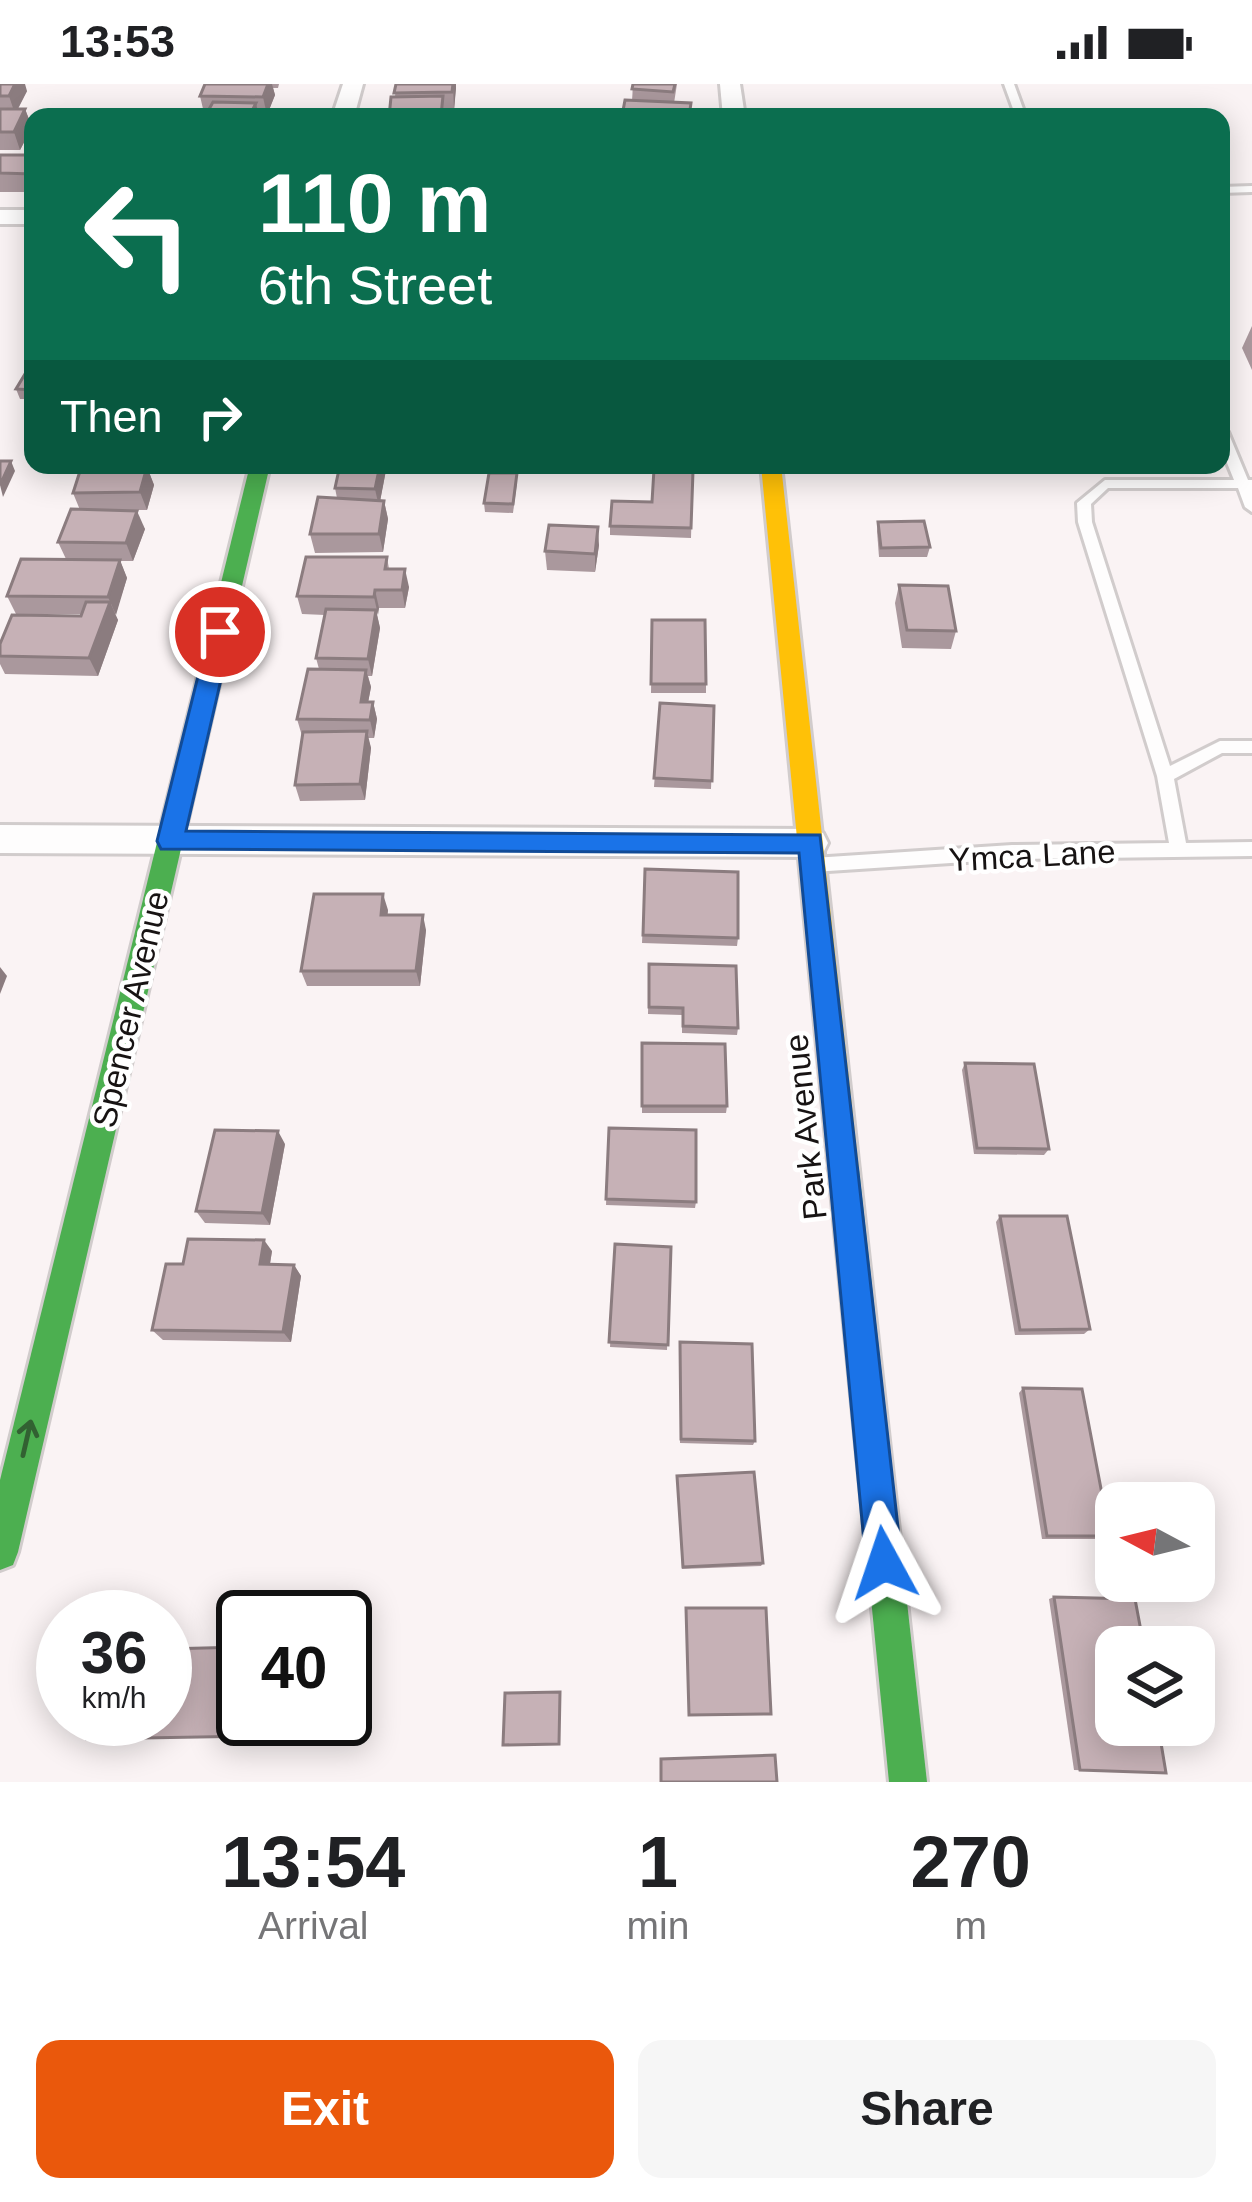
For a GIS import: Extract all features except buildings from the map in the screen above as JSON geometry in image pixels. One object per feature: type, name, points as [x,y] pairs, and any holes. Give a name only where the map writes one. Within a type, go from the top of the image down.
[{"type":"street","name":"Spencer Avenue","points":[[0,1552],[239,474]]},
{"type":"street","name":"Spencer Avenue","points":[[0,1420],[258,474]]},
{"type":"street","name":"Park Avenue","points":[[772,474],[908,1782]]},
{"type":"street","points":[[0,839],[812,854]]},
{"type":"lane","points":[[1230,449],[1248,484],[1252,507]]},
{"type":"lane","points":[[1179,849],[1165,776],[1084,522],[1084,503],[1105,484],[1248,484]]},
{"type":"lane","points":[[1165,776],[1220,748],[1252,747]]},
{"type":"lane","name":"Ymca Lane","points":[[812,854],[1252,849]]},
{"type":"traffic: fast","points":[[0,1552],[258,474]]},
{"type":"traffic: fast","points":[[844,1170],[908,1782]]},
{"type":"traffic: slow","points":[[772,474],[844,1170]]},
{"type":"route","points":[[220,632],[170,841],[811,843],[884,1563]]}]
